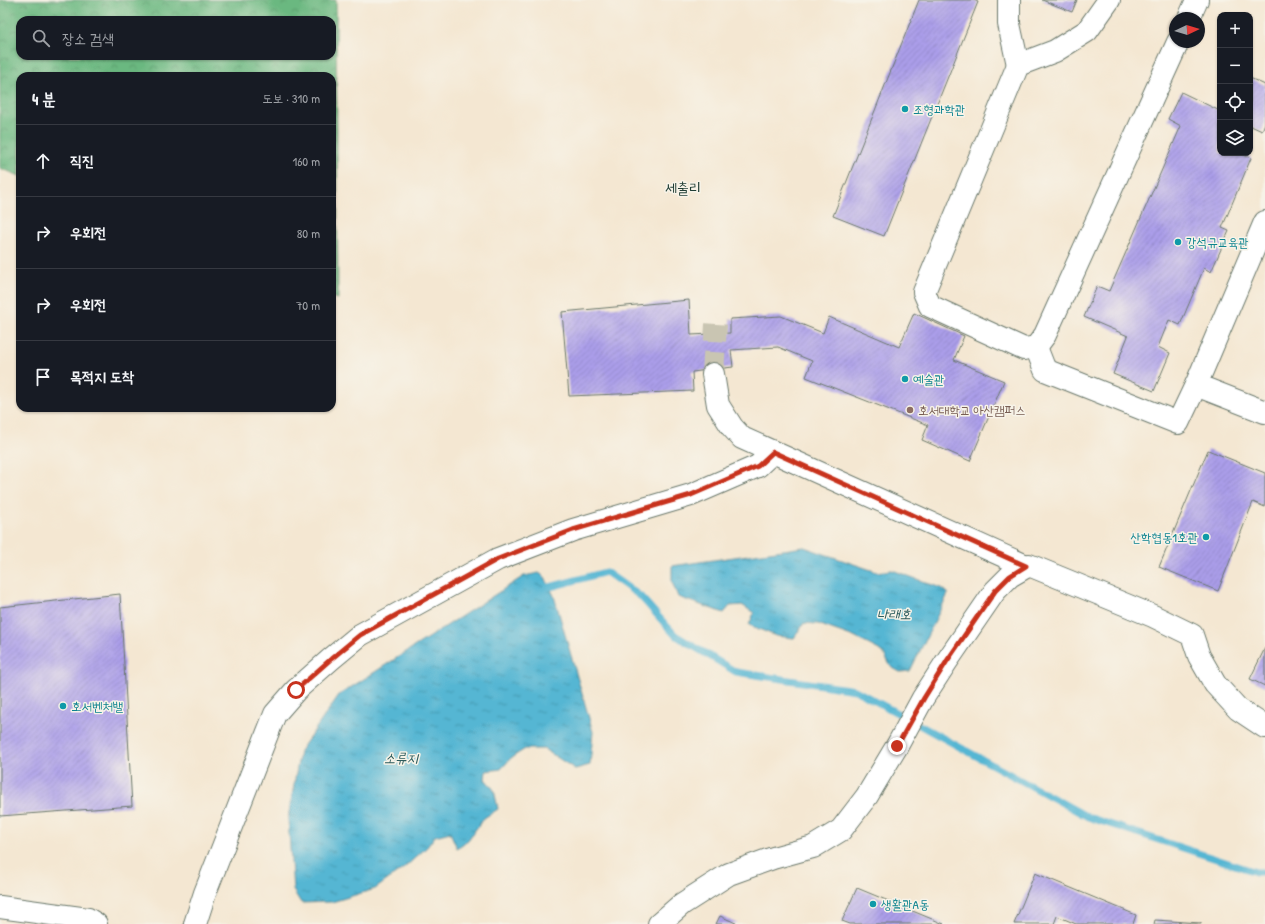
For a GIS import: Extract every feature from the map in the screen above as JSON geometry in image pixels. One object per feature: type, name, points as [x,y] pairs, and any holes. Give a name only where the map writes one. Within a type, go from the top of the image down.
[{"type":"lane","points":[[1009,0],[1009,24],[1018,65],[924,292],[930,306],[1024,350],[1036,347],[1045,335],[1175,48]]},
{"type":"lane","points":[[1018,65],[1055,51],[1087,31],[1109,0]]},
{"type":"lane","points":[[1192,12],[1198,0]]},
{"type":"lane","points":[[1036,347],[1045,370],[1178,422],[1196,385],[1265,222]]},
{"type":"lane","points":[[713,374],[718,405],[732,427],[742,438],[1026,566],[1028,565],[1153,616],[1192,635],[1199,656],[1216,684],[1238,709],[1265,727]]},
{"type":"lane","points":[[1196,385],[1265,412]]},
{"type":"lane","points":[[195,924],[205,893],[275,714],[296,690],[360,635],[498,559],[573,530],[691,495],[758,466],[773,452]]},
{"type":"lane","points":[[659,924],[682,904],[729,874],[773,858],[813,847],[841,830],[867,796],[947,661],[995,591],[1010,576],[1026,566]]},
{"type":"lane","points":[[0,906],[88,919],[96,924]]},
{"type":"green space","points":[[0,0],[336,0],[338,299],[336,298],[336,72],[16,72],[16,174],[0,168]]},
{"type":"water","name":"나래호","points":[[804,547],[877,572],[892,570],[941,588],[948,594],[910,671],[900,672],[891,667],[883,652],[854,637],[818,624],[804,623],[794,638],[776,636],[749,625],[754,613],[742,605],[730,606],[724,613],[678,597],[672,582],[672,566]]},
{"type":"water","name":"소류지","points":[[539,573],[545,577],[554,596],[593,732],[590,765],[575,769],[544,749],[525,749],[511,758],[501,769],[486,771],[485,779],[494,790],[498,809],[484,818],[468,840],[457,848],[450,832],[435,836],[427,847],[404,868],[375,889],[332,902],[301,903],[293,890],[288,819],[300,751],[339,695],[524,576]]},
{"type":"building","name":"조형과학관","points":[[919,0],[974,0],[978,2],[884,236],[833,216]]},
{"type":"building","points":[[1042,0],[1077,0],[1072,12]]},
{"type":"building","points":[[1253,79],[1265,85],[1265,123],[1262,131],[1253,127]]},
{"type":"building","name":"강석규교육관","points":[[1181,92],[1217,110],[1217,156],[1246,156],[1251,158],[1222,228],[1229,231],[1211,272],[1204,268],[1180,325],[1169,320],[1158,347],[1170,353],[1154,391],[1113,374],[1128,336],[1084,317],[1097,286],[1109,291],[1181,126],[1168,119]]},
{"type":"building","name":"예술관","points":[[689,300],[691,335],[730,333],[730,319],[781,316],[823,333],[829,317],[899,347],[914,313],[964,336],[954,360],[1004,381],[970,461],[922,440],[928,425],[806,377],[812,361],[778,347],[731,350],[733,367],[692,372],[693,391],[569,396],[562,312]]},
{"type":"building","name":"산학협동1호관","points":[[1208,450],[1265,473],[1265,507],[1253,502],[1218,591],[1159,567]]},
{"type":"building","name":"호서벤처밸","points":[[120,594],[132,806],[0,816],[0,607]]},
{"type":"building","points":[[1265,648],[1265,686],[1250,679]]},
{"type":"building","points":[[1035,873],[1136,915],[1133,924],[1076,924],[1057,916],[1054,924],[1014,924]]},
{"type":"building","name":"생활관A동","points":[[857,888],[944,924],[850,924],[842,921]]},
{"type":"building","points":[[720,916],[738,924],[716,924]]},
{"type":"building","points":[[1155,920],[1201,923],[1201,924],[1154,924]]},
{"type":"waterway","points":[[550,587],[606,572],[640,596],[675,635],[736,672],[855,690],[1088,817],[1256,872],[1265,872]]},
{"type":"tunnel","points":[[713,374],[716,324]]},
{"type":"place","name":"조형과학관","points":[[905,109]]},
{"type":"place","name":"강석규교육관","points":[[1178,242]]},
{"type":"place","name":"예술관","points":[[905,379]]},
{"type":"place","name":"호서대학교 아산캠퍼스","points":[[910,410]]},
{"type":"place","name":"산학협동1호관","points":[[1206,537]]},
{"type":"place","name":"호서벤처밸","points":[[63,706]]},
{"type":"place","name":"생활관A동","points":[[873,904]]},
{"type":"district","name":"세출리","points":[[683,187]]},
{"type":"route","points":[[296,690],[360,635],[498,559],[573,530],[691,495],[758,466],[773,452],[1026,566],[1010,576],[995,591],[947,661],[897,746]]}]
